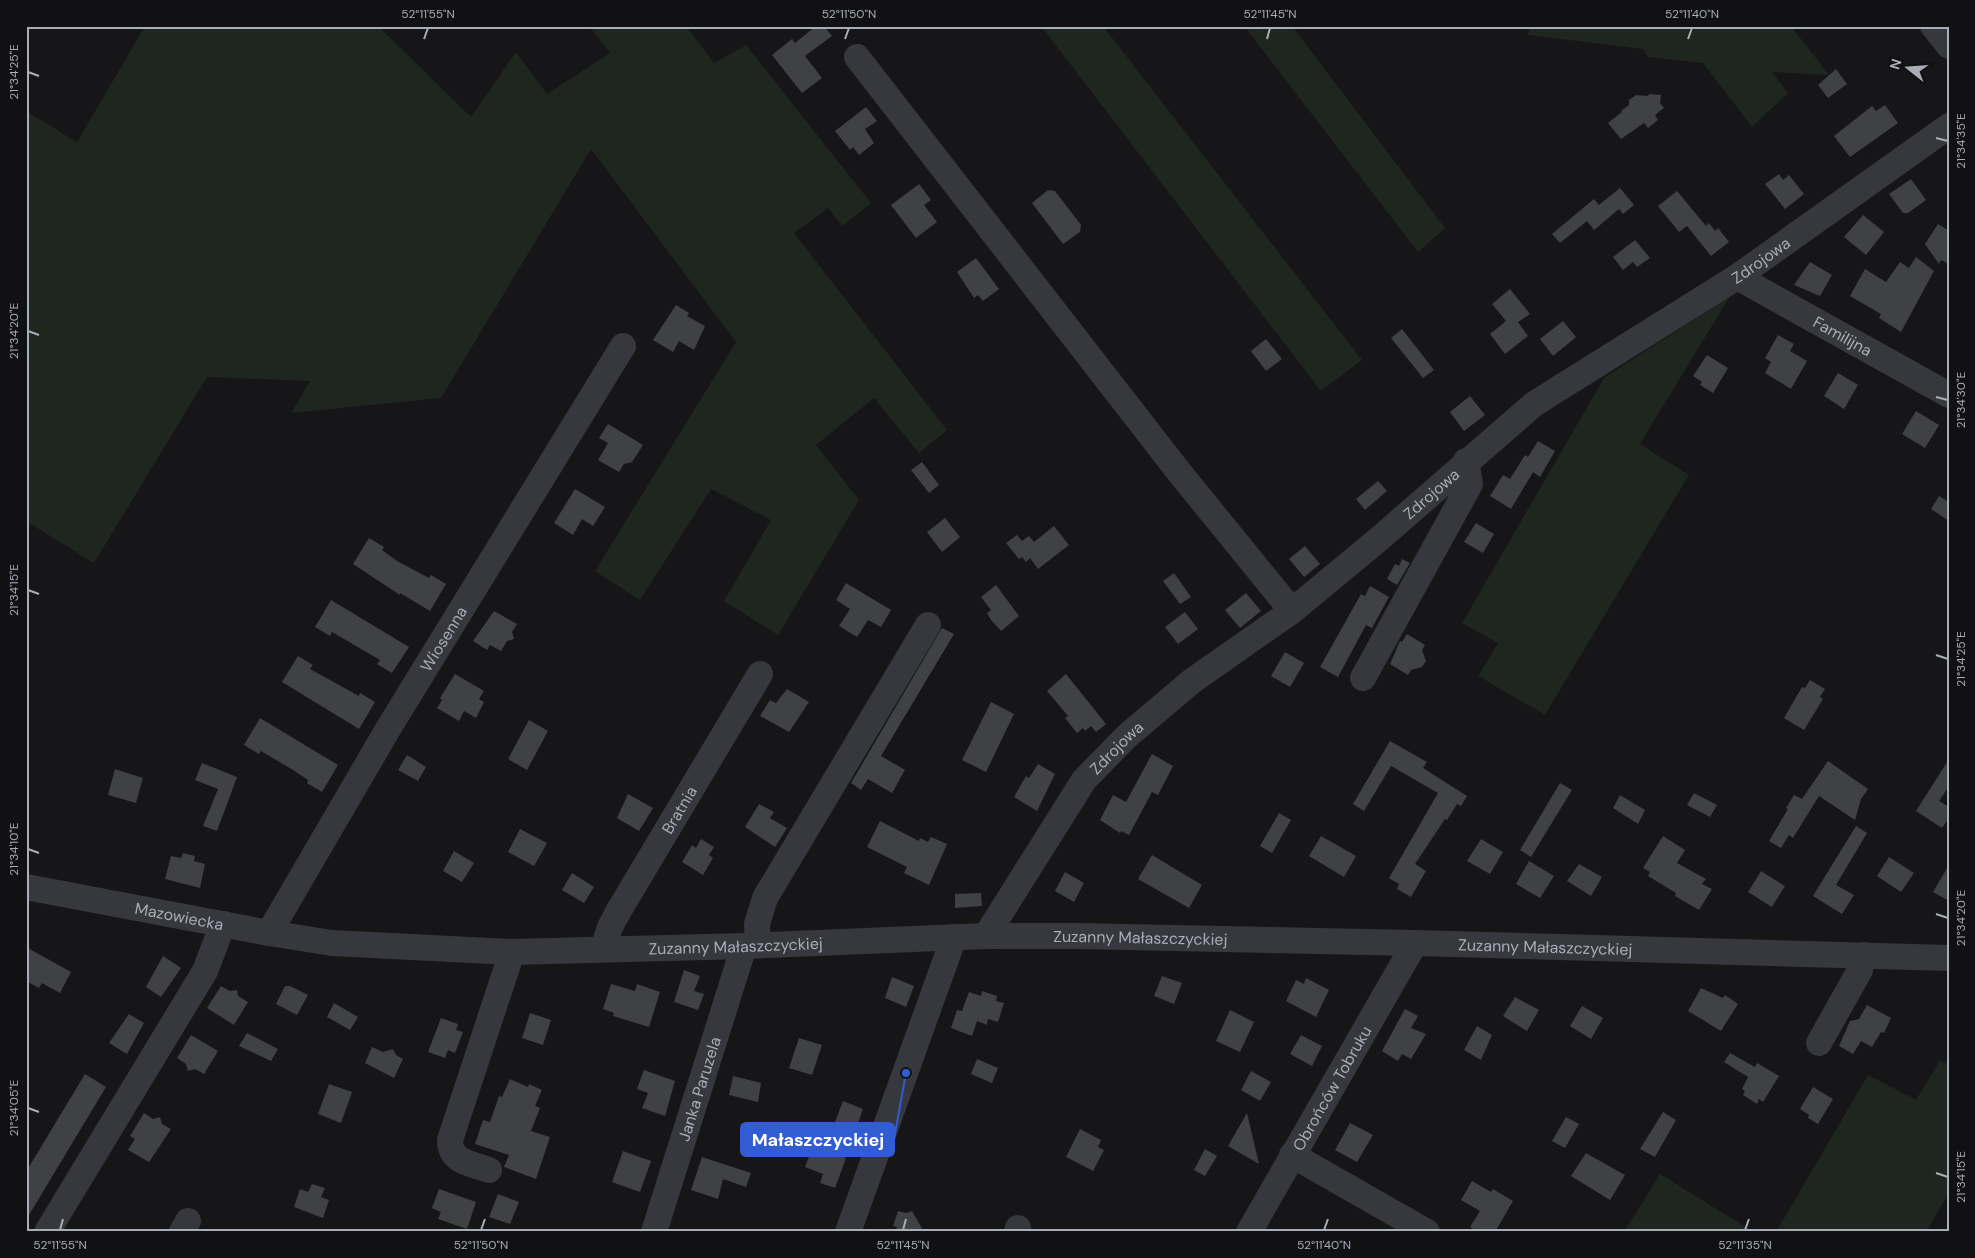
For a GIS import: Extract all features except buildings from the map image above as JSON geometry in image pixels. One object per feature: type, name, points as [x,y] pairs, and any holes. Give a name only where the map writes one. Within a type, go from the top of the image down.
[{"type":"street","points":[[1933,26],[1949,46]]},
{"type":"street","points":[[857,57],[1179,472],[1292,611]]},
{"type":"street","name":"Zdrojowa","points":[[986,936],[1084,780],[1127,736],[1192,681],[1292,611],[1379,539],[1534,404],[1737,277],[1949,126]]},
{"type":"street","name":"Familijna","points":[[1737,277],[1949,395]]},
{"type":"street","name":"Wiosenna","points":[[269,933],[388,729],[623,346]]},
{"type":"street","points":[[1363,678],[1470,484],[1466,462]]},
{"type":"street","name":"Janka Paruzela","points":[[654,1232],[758,924],[765,898],[928,625]]},
{"type":"street","name":"Bratnia","points":[[603,949],[610,926],[760,674]]},
{"type":"street","name":"Mazowiecka","points":[[26,887],[269,933],[332,943]]},
{"type":"street","points":[[47,1232],[205,971],[223,924]]},
{"type":"street","name":"Zuzanny Małaszczyckiej","points":[[332,943],[512,952],[986,936],[1415,943],[1949,958]]},
{"type":"street","points":[[848,1232],[954,937]]},
{"type":"street","name":"Obrońców Tobruku","points":[[1249,1232],[1415,943]]},
{"type":"street","points":[[489,1170],[456,1158],[452,1153],[450,1140],[512,952]]},
{"type":"street","points":[[1818,1043],[1860,970],[1863,955]]},
{"type":"street","points":[[1292,1155],[1427,1232]]},
{"type":"shaded area","points":[[145,26],[378,26],[471,117],[516,52],[547,94],[610,53],[589,26],[686,26],[714,63],[746,45],[871,203],[842,226],[828,208],[794,233],[947,430],[919,453],[874,398],[816,445],[859,500],[778,635],[724,601],[771,520],[711,489],[640,600],[595,571],[736,342],[591,149],[441,398],[291,413],[310,381],[207,377],[94,563],[26,521],[26,111],[77,142]]},
{"type":"shaded area","points":[[1041,26],[1103,26],[1362,360],[1321,391]]},
{"type":"shaded area","points":[[1244,26],[1292,26],[1445,228],[1418,252]]},
{"type":"shaded area","points":[[1530,26],[1791,26],[1829,75],[1772,72],[1788,93],[1752,127],[1703,63],[1648,57],[1643,49],[1528,35]]},
{"type":"shaded area","points":[[1730,296],[1640,444],[1689,475],[1545,715],[1478,676],[1498,643],[1462,623],[1604,378]]},
{"type":"shaded area","points":[[1940,1060],[1949,1065],[1949,1193],[1926,1232],[1776,1232],[1868,1075],[1916,1100]]},
{"type":"shaded area","points":[[1660,1174],[1754,1232],[1624,1232]]},
{"type":"place","name":"Małaszczyckiej","points":[[906,1073]]}]
